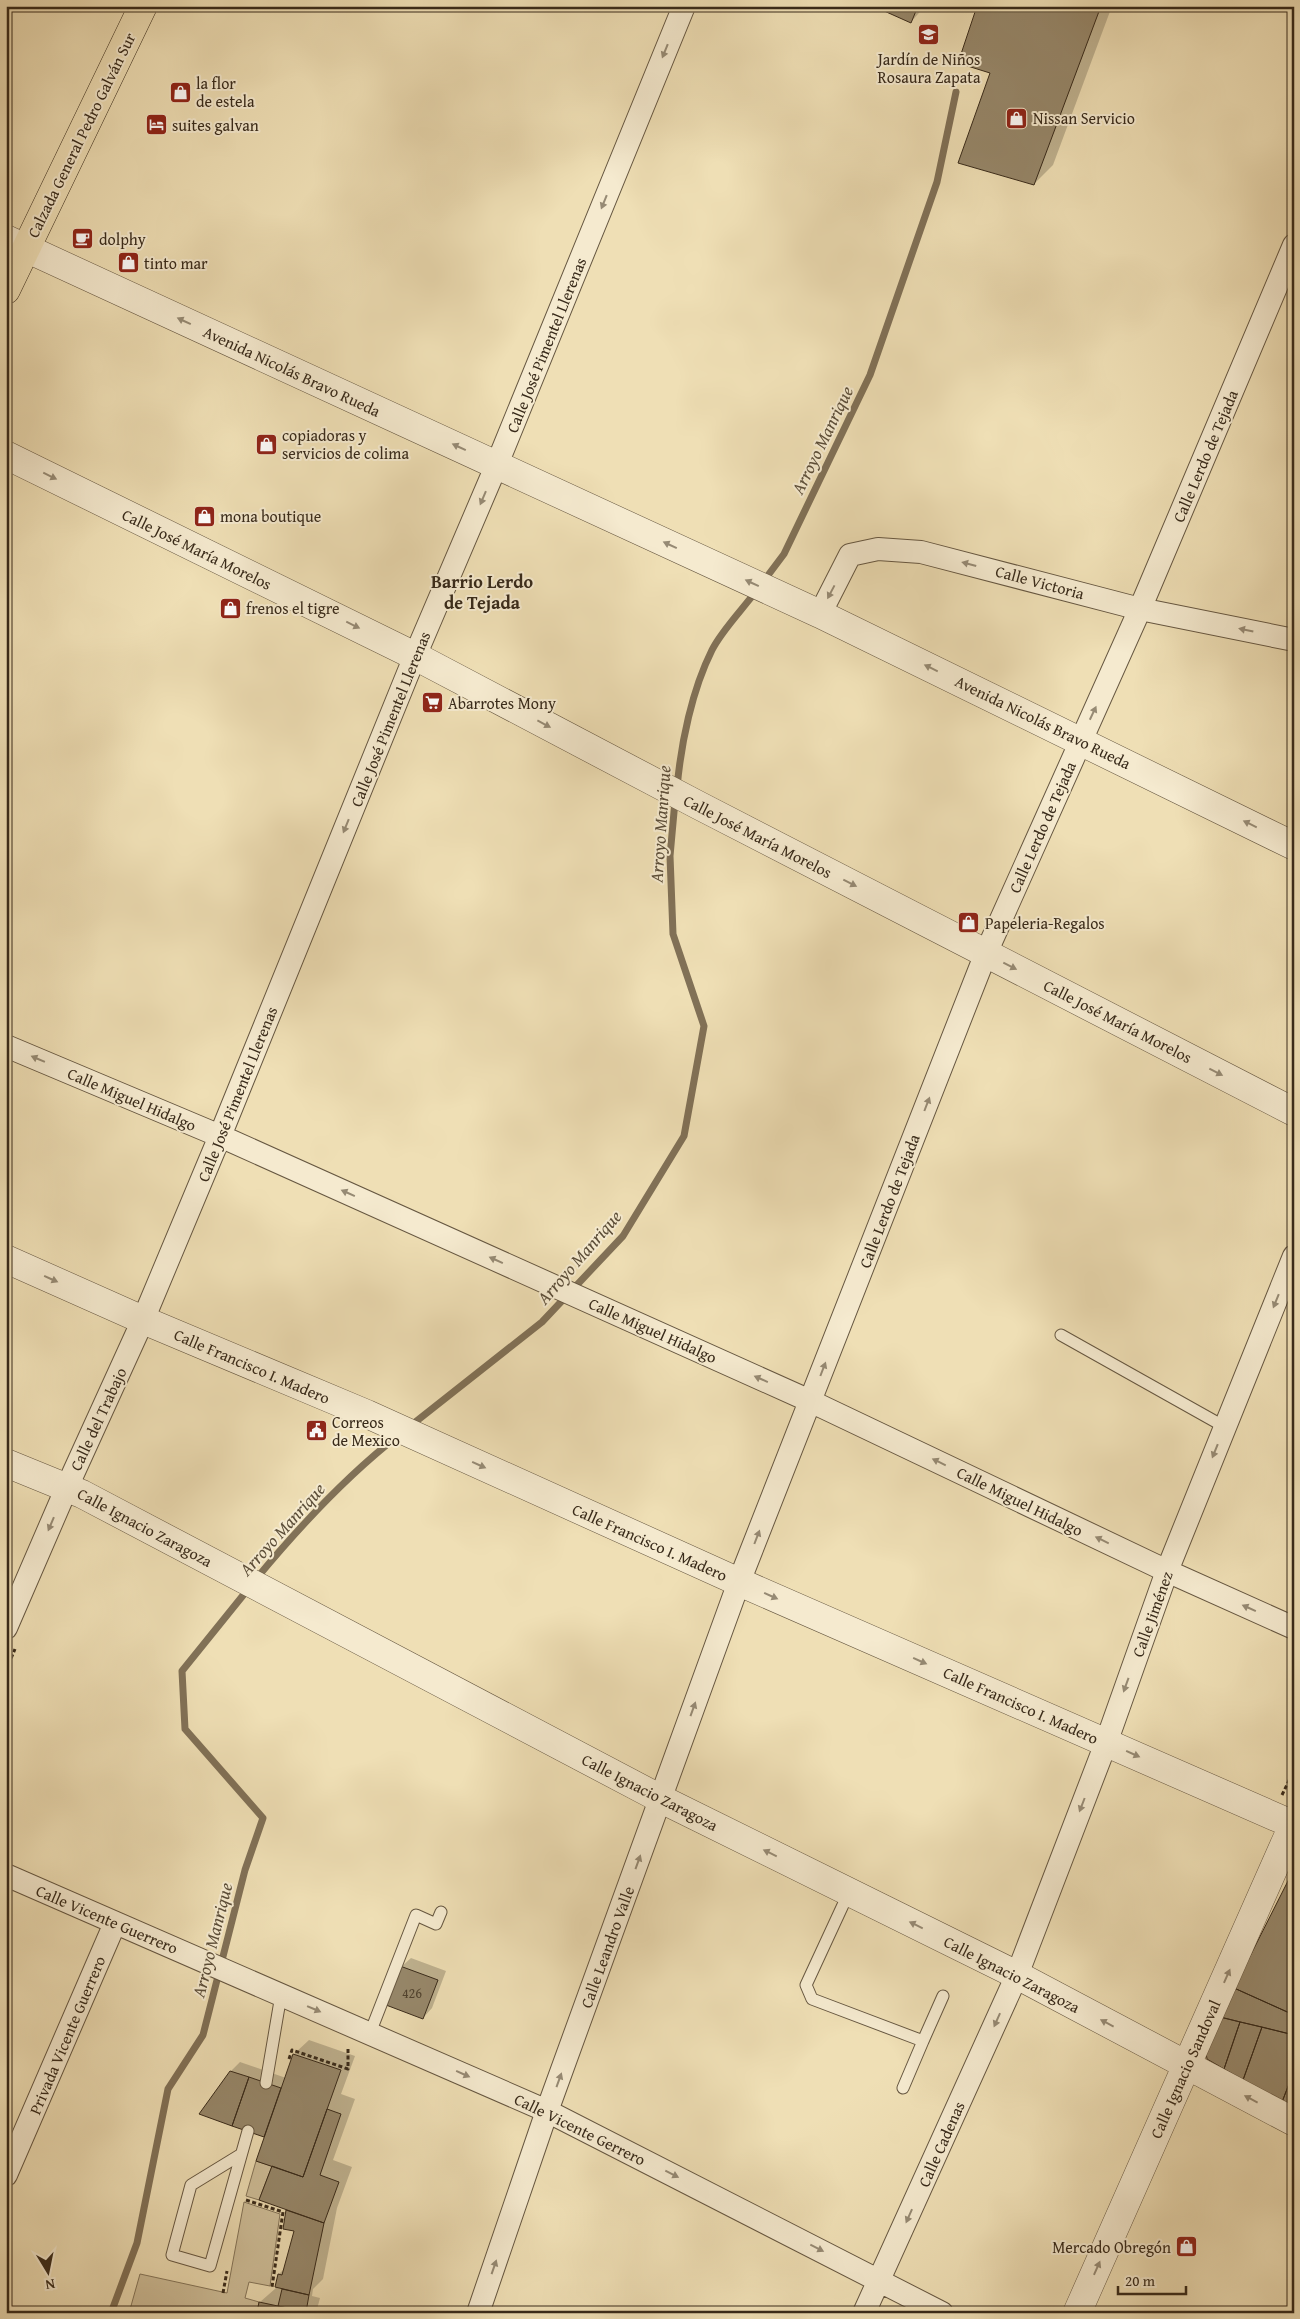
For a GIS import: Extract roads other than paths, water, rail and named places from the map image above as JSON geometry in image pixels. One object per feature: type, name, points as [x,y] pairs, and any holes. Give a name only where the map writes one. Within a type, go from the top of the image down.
[{"type":"main road","name":"Calzada General Pedro Galván Sur","points":[[6,290],[16,244],[143,6]]},
{"type":"street","name":"Calle José Pimentel Llerenas","points":[[143,1320],[684,6]]},
{"type":"street","name":"Avenida Nicolás Bravo Rueda","points":[[16,244],[820,614],[1294,846]]},
{"type":"street","name":"Calle Lerdo de Tejada","points":[[739,1582],[986,953],[1140,608],[1294,244]]},
{"type":"street","name":"Calle José María Morelos","points":[[6,455],[415,656],[646,778],[1294,1112]]},
{"type":"street","name":"Calle Victoria","points":[[820,614],[850,555],[878,549],[921,552],[1140,608],[1294,640]]},
{"type":"street","name":"Calle Miguel Hidalgo","points":[[6,1046],[220,1136],[810,1401],[1167,1571],[1294,1628]]},
{"type":"street","name":"Calle Jiménez","points":[[1017,1975],[1106,1743],[1167,1571],[1294,1256]]},
{"type":"street","name":"Calle Francisco I. Madero","points":[[6,1259],[143,1320],[367,1414],[739,1582],[1294,1825]]},
{"type":"street","name":"Calle del Trabajo","points":[[6,1628],[67,1487],[143,1320]]},
{"type":"street","name":"Calle Ignacio Zaragoza","points":[[6,1463],[67,1487],[661,1799],[1017,1975],[1294,2122]]},
{"type":"street","name":"Calle Leandro Valle","points":[[478,2313],[547,2111],[739,1582]]},
{"type":"street","name":"Calle Ignacio Sandoval","points":[[1077,2313],[1294,1825]]},
{"type":"street","name":"Calle Vicente Guerrero","points":[[6,1875],[208,1963]]},
{"type":"street","name":"Privada Vicente Guerrero","points":[[6,2175],[115,1923]]},
{"type":"street","name":"Calle Vicente Gerrero","points":[[208,1963],[547,2111],[942,2313]]},
{"type":"street","name":"Calle Cadenas","points":[[864,2313],[1017,1975]]},
{"type":"lane","points":[[1061,1335],[1225,1427]]},
{"type":"lane","points":[[849,1892],[806,1985],[812,2000],[923,2041]]},
{"type":"lane","points":[[370,2033],[416,1915],[436,1924],[441,1912]]},
{"type":"lane","points":[[266,2083],[281,1995]]},
{"type":"lane","points":[[903,2088],[943,1996]]},
{"type":"lane","points":[[240,2155],[192,2185],[172,2255],[210,2266],[248,2131]]},
{"type":"waterway","name":"Arroyo Manrique","points":[[763,582],[784,554],[870,375],[937,182],[956,92]]},
{"type":"waterway","name":"Arroyo Manrique","points":[[677,788],[681,753],[693,699],[705,666],[721,635],[756,591]]},
{"type":"waterway","name":"Arroyo Manrique","points":[[409,1427],[542,1322],[623,1236],[684,1136],[704,1026],[673,934],[670,856],[675,801]]},
{"type":"waterway","name":"Arroyo Manrique","points":[[256,1579],[323,1503],[399,1435]]},
{"type":"waterway","name":"Arroyo Manrique","points":[[111,2313],[137,2243],[168,2089],[203,2035],[245,1870],[263,1818],[185,1729],[182,1671],[249,1588]]},
{"type":"place","name":"Jardín de Niños Rosaura Zapata","points":[[929,35]]},
{"type":"place","name":"la flor de estela","points":[[180,92]]},
{"type":"place","name":"Nissan Servicio","points":[[1017,118]]},
{"type":"place","name":"suites galvan","points":[[156,125]]},
{"type":"place","name":"dolphy","points":[[83,239]]},
{"type":"place","name":"tinto mar","points":[[128,263]]},
{"type":"place","name":"copiadoras y servicios de colima","points":[[266,444]]},
{"type":"place","name":"mona boutique","points":[[204,516]]},
{"type":"place","name":"frenos el tigre","points":[[230,608]]},
{"type":"place","name":"Abarrotes Mony","points":[[432,703]]},
{"type":"place","name":"Papeleria-Regalos","points":[[969,923]]},
{"type":"place","name":"Correos de Mexico","points":[[316,1431]]},
{"type":"place","name":"Mercado Obregón","points":[[1187,2247]]},
{"type":"district","name":"Barrio Lerdo de Tejada","points":[[482,591]]}]
